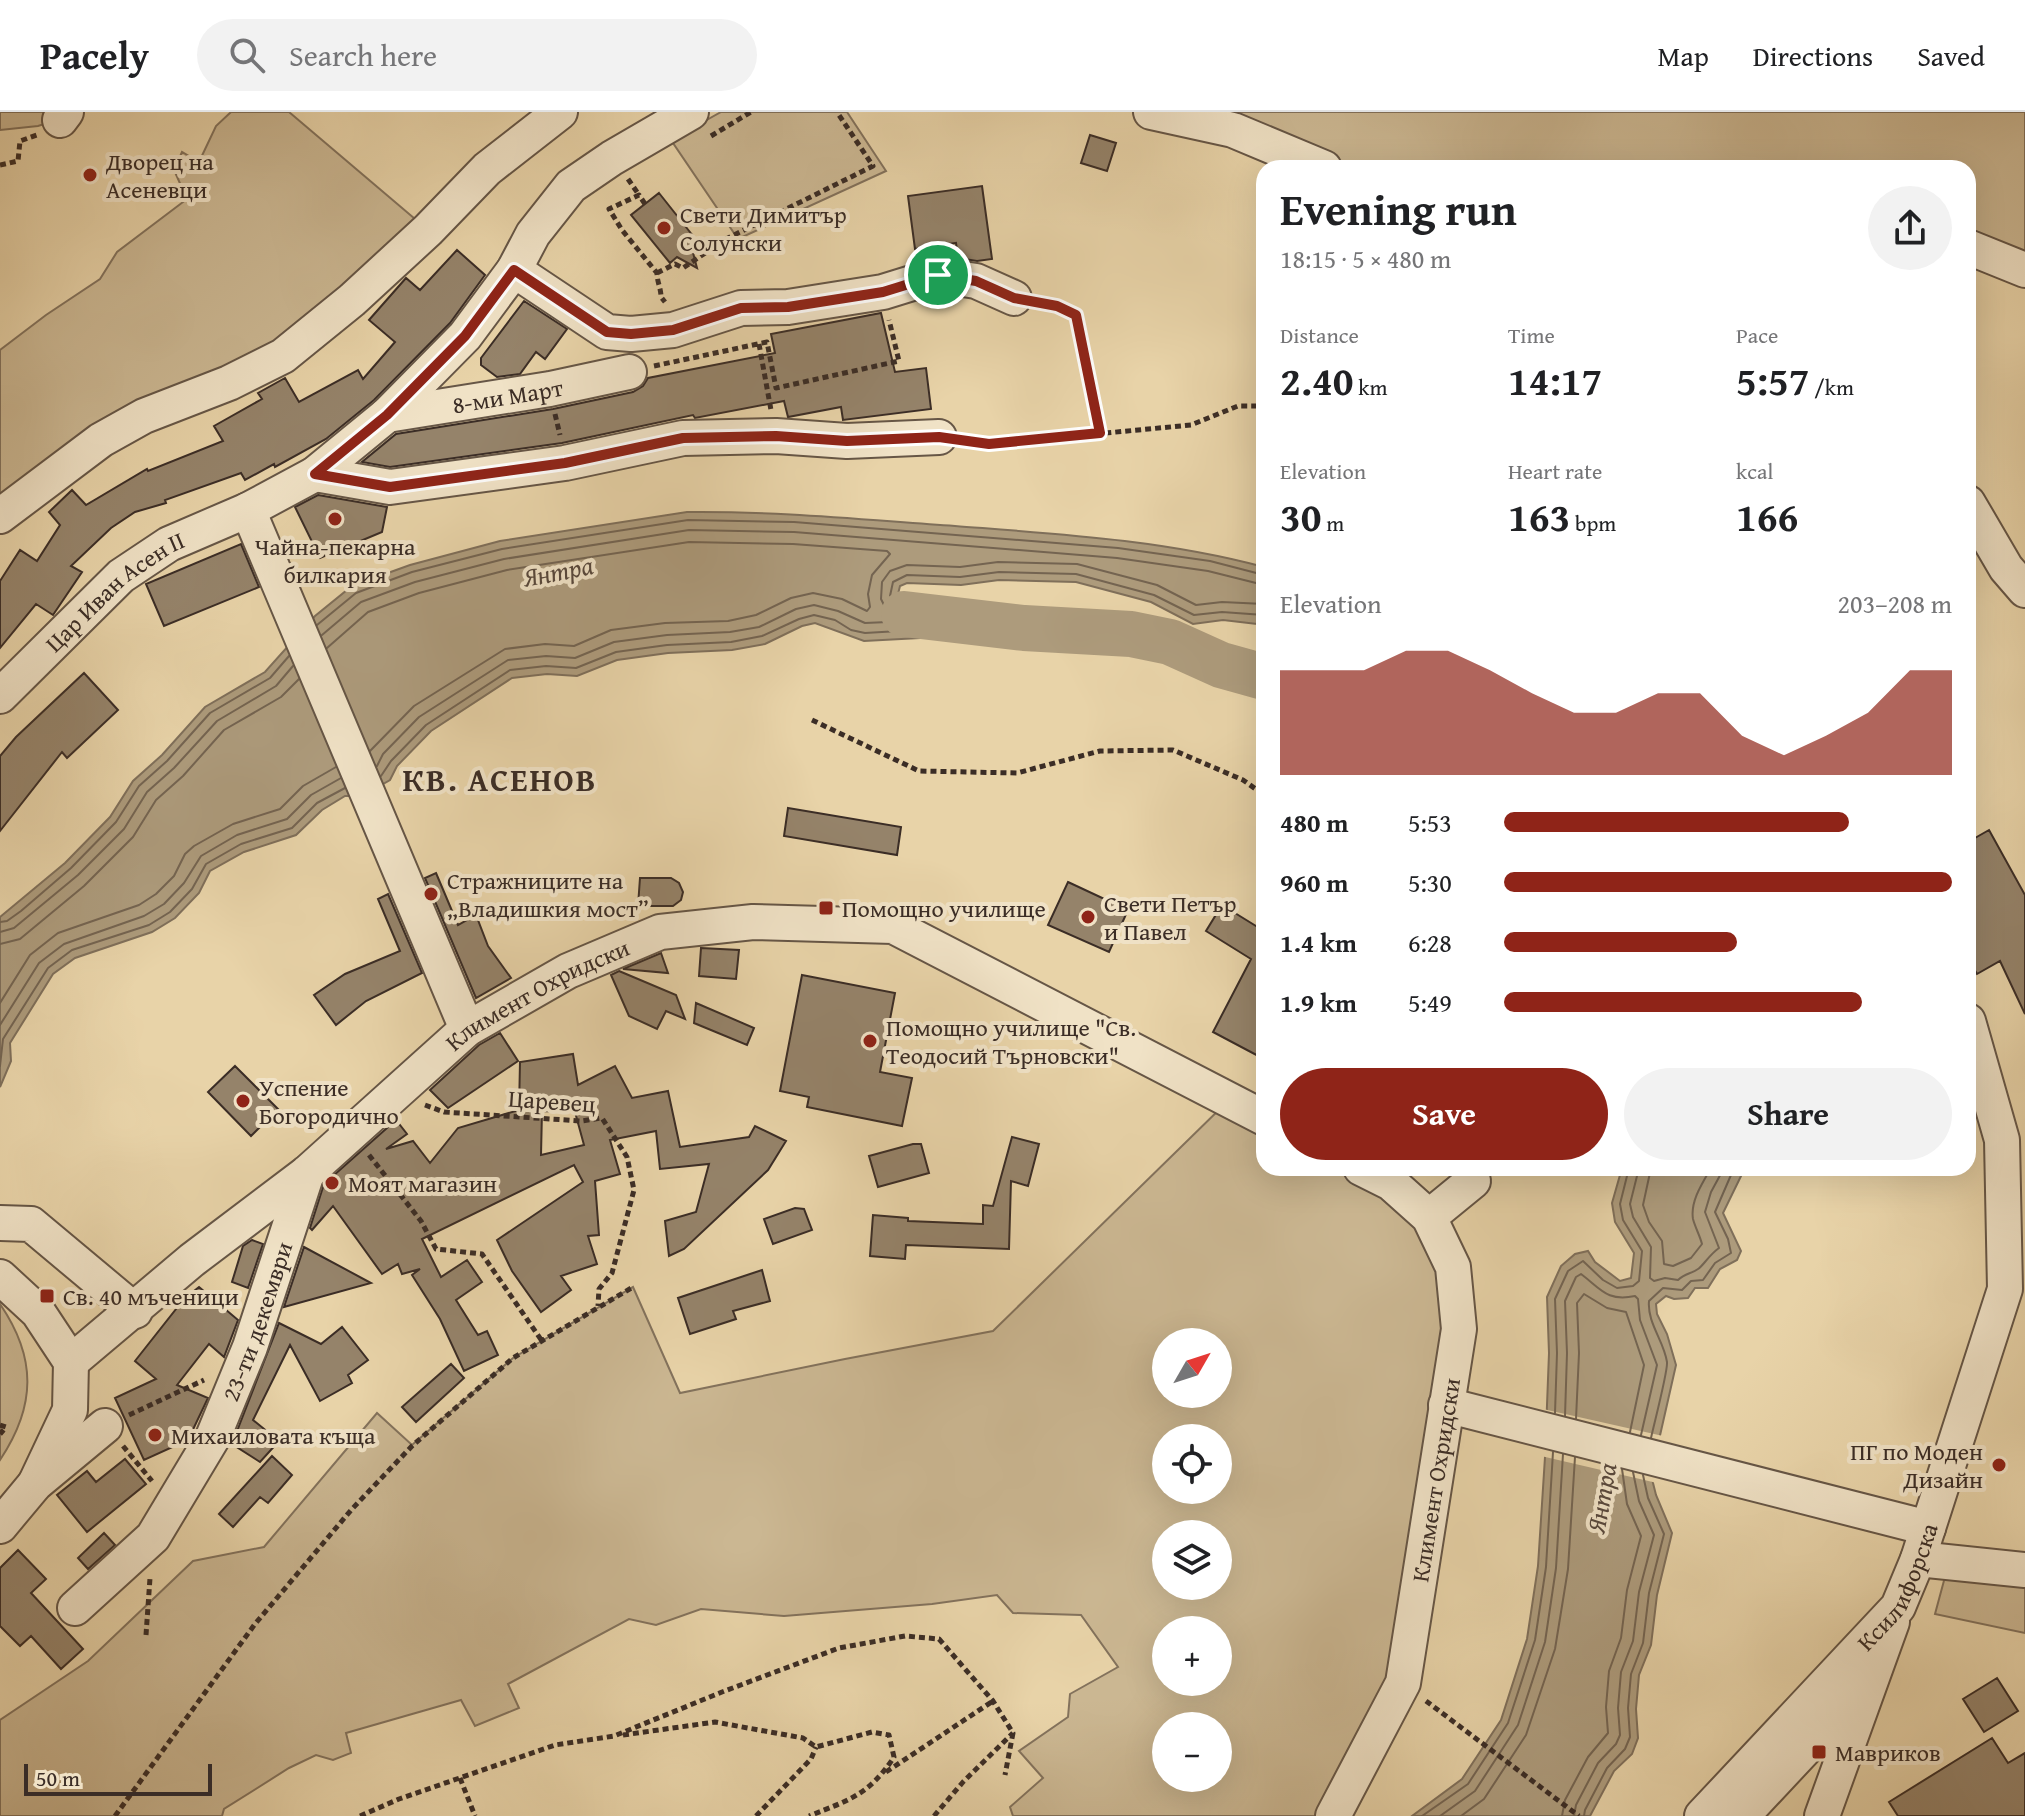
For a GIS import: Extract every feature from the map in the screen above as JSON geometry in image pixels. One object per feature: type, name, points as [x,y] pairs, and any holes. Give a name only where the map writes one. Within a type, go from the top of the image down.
[{"type":"street","points":[[0,516],[101,440],[144,416],[229,383],[283,356],[352,300],[428,230],[487,169],[560,112]]},
{"type":"street","name":"Цар Иван Асен II","points":[[0,696],[121,576],[169,544],[248,510],[315,474],[387,415],[465,336],[514,270],[533,234],[571,186],[691,112]]},
{"type":"street","points":[[1151,112],[1222,121],[1307,160]]},
{"type":"street","points":[[1222,121],[1263,160]]},
{"type":"street","points":[[1976,250],[2025,270]]},
{"type":"street","points":[[514,270],[607,332],[631,334],[673,330],[741,308],[788,307],[883,292],[938,275],[976,281],[1014,298]]},
{"type":"street","name":"8-ми Март","points":[[387,415],[550,389],[629,372]]},
{"type":"street","points":[[315,474],[390,487],[565,463],[683,438],[776,436],[847,441],[939,437]]},
{"type":"street","points":[[248,510],[467,1029]]},
{"type":"street","points":[[1976,515],[2019,577]]},
{"type":"street","name":"Климент Охридски","points":[[71,1362],[192,1260],[307,1173],[467,1029],[568,971],[660,932],[753,922],[893,926],[1256,1114]]},
{"type":"street","name":"Ксилифорска","points":[[1702,1816],[1898,1607],[1923,1544],[2005,1289],[2002,1140],[1976,1049]]},
{"type":"street","name":"23-ти декември","points":[[75,1608],[153,1537],[213,1437],[250,1347],[307,1173]]},
{"type":"street","name":"Климент Охридски","points":[[1333,1816],[1403,1683],[1459,1329],[1453,1267],[1429,1217],[1391,1183],[1377,1176]]},
{"type":"street","points":[[1429,1217],[1473,1181]]},
{"type":"street","points":[[0,1223],[31,1224],[135,1311]]},
{"type":"street","points":[[0,1277],[38,1312],[71,1362],[70,1410],[35,1484]]},
{"type":"street","points":[[1446,1405],[1667,1462],[1923,1544],[2025,1570]]},
{"type":"street","points":[[0,1526],[35,1484],[105,1426]]},
{"type":"street","points":[[1822,1816],[1898,1607]]},
{"type":"street","points":[[1742,1816],[1872,1677]]},
{"type":"path","points":[[657,273],[675,264],[683,268],[726,239],[873,166],[837,112]]},
{"type":"path","points":[[0,165],[18,161],[20,141],[56,127],[63,116]]},
{"type":"path","points":[[645,204],[639,195],[609,209],[657,273],[661,297]]},
{"type":"path","points":[[629,372],[767,342],[776,388],[899,361],[883,292]]},
{"type":"path","points":[[1014,298],[1057,306],[1076,315],[1100,433]]},
{"type":"path","points":[[759,344],[776,436]]},
{"type":"path","points":[[550,389],[565,463]]},
{"type":"path","points":[[939,437],[989,444],[1191,425],[1238,406],[1256,406]]},
{"type":"path","points":[[812,720],[919,771],[1017,773],[1100,751],[1173,750],[1243,780],[1256,789]]},
{"type":"path","name":"Царевец","points":[[402,1087],[423,1104],[444,1112],[581,1121],[602,1118],[627,1157],[634,1190],[612,1273],[599,1289],[598,1307]]},
{"type":"path","points":[[350,1133],[421,1221],[436,1249],[482,1254],[542,1341]]},
{"type":"path","points":[[115,1816],[255,1624],[352,1509],[412,1446],[513,1358],[633,1287]]},
{"type":"path","points":[[173,1505],[105,1426],[208,1377]]},
{"type":"path","points":[[0,1425],[6,1427],[0,1434]]},
{"type":"path","points":[[146,1635],[153,1537]]},
{"type":"path","points":[[614,1736],[839,1648],[905,1636],[939,1639],[993,1701],[1013,1733],[1005,1775]]},
{"type":"path","points":[[809,1816],[857,1797],[882,1775],[993,1701]]},
{"type":"path","points":[[1439,1711],[1579,1816]]},
{"type":"path","points":[[360,1816],[399,1799],[555,1745],[715,1722],[803,1738],[816,1747],[872,1732],[889,1735],[894,1757],[882,1775]]},
{"type":"path","points":[[934,1816],[963,1782],[1013,1733]]},
{"type":"path","points":[[756,1816],[811,1759],[816,1747]]},
{"type":"path","points":[[460,1778],[475,1816]]},
{"type":"shaded area","points":[[0,112],[82,112],[38,126],[0,130]]},
{"type":"shaded area","points":[[231,112],[289,112],[428,230],[352,300],[0,516],[0,350],[100,279],[117,252],[187,199],[174,170],[182,152],[199,162],[216,126]]},
{"type":"shaded area","points":[[721,112],[847,112],[886,171],[738,239],[671,140]]},
{"type":"shaded area","points":[[1210,112],[2025,112],[2025,270],[1976,250],[1976,160],[1308,160]]},
{"type":"shaded area","points":[[1229,1100],[1256,1114],[1256,1176],[1368,1176],[1453,1267],[1403,1683],[1333,1816],[1013,1816],[1010,1807],[1043,1778],[1019,1751],[1068,1717],[1070,1694],[1118,1667],[1081,1615],[1013,1613],[997,1595],[932,1604],[784,1616],[701,1609],[656,1625],[629,1619],[508,1684],[519,1708],[475,1726],[461,1700],[346,1733],[351,1753],[333,1760],[316,1755],[289,1768],[224,1809],[222,1816],[0,1816],[0,1720],[88,1661],[193,1561],[264,1547],[377,1413],[412,1445],[513,1358],[633,1287],[680,1393],[993,1331]]},
{"type":"shaded area","points":[[0,1304],[21,1344],[27,1382],[26,1401],[20,1420],[0,1460]]},
{"type":"shaded area","points":[[1949,1562],[2025,1570],[2025,1633],[1935,1614]]},
{"type":"water","name":"Янтра","points":[[687,512],[788,514],[1111,539],[1188,550],[1256,565],[1256,624],[1223,620],[1193,624],[1151,602],[1076,582],[999,580],[961,585],[907,583],[900,586],[898,594],[903,603],[919,607],[945,606],[967,613],[963,628],[929,631],[920,638],[864,641],[815,623],[765,644],[732,650],[668,653],[617,660],[577,676],[547,674],[512,678],[431,731],[397,766],[390,780],[362,796],[345,796],[322,810],[296,835],[244,852],[210,871],[199,893],[175,918],[152,932],[75,958],[53,974],[10,1043],[11,1061],[0,1087],[0,917],[65,863],[110,817],[133,781],[162,755],[205,707],[265,672],[315,616],[352,586],[410,565],[500,541]]},
{"type":"water","name":"Янтра","points":[[1620,1176],[1741,1176],[1723,1213],[1741,1251],[1737,1260],[1720,1269],[1708,1288],[1695,1288],[1688,1298],[1666,1296],[1656,1304],[1676,1365],[1651,1475],[1672,1533],[1657,1595],[1651,1645],[1639,1675],[1636,1709],[1638,1738],[1632,1754],[1614,1771],[1590,1816],[1412,1816],[1462,1779],[1501,1720],[1527,1639],[1538,1566],[1549,1353],[1547,1297],[1561,1266],[1575,1254],[1588,1251],[1595,1262],[1620,1281],[1631,1278],[1634,1253],[1615,1222],[1612,1203]]},
{"type":"pier","points":[[1543,1409],[1663,1436],[1655,1475],[1657,1483],[1541,1456]]},
{"type":"building","points":[[1090,135],[1116,143],[1107,171],[1081,163]]},
{"type":"building","points":[[982,186],[992,259],[977,261],[958,258],[956,243],[915,249],[908,196]]},
{"type":"building","name":"Свети Димитър Солунски","points":[[659,193],[697,241],[691,245],[697,268],[677,257],[670,263],[631,215]]},
{"type":"building","points":[[457,250],[485,275],[450,323],[374,400],[326,439],[275,467],[274,464],[245,480],[241,473],[135,512],[111,528],[71,566],[82,572],[53,615],[36,604],[0,648],[0,581],[20,550],[37,561],[60,525],[49,512],[72,490],[86,505],[147,469],[223,441],[214,426],[262,399],[258,393],[285,378],[299,402],[358,370],[363,379],[395,342],[369,320],[406,278],[420,290]]},
{"type":"building","points":[[524,301],[567,329],[545,359],[536,352],[520,374],[497,377],[481,365],[481,358]]},
{"type":"building","points":[[881,313],[895,372],[926,368],[931,409],[843,420],[841,407],[788,417],[784,401],[695,418],[693,415],[562,443],[390,467],[362,462],[396,434],[553,409],[633,392],[643,386],[648,378],[775,353],[771,334]]},
{"type":"building","points":[[318,495],[387,507],[382,532],[320,558],[295,507]]},
{"type":"building","points":[[241,544],[259,587],[164,626],[146,584]]},
{"type":"building","points":[[84,673],[118,710],[67,758],[62,752],[0,831],[0,756]]},
{"type":"building","points":[[788,808],[901,827],[897,855],[784,836]]},
{"type":"building","points":[[1989,830],[2025,895],[2025,1014],[2000,961],[1976,972],[1976,837]]},
{"type":"building","points":[[436,873],[458,925],[476,915],[488,946],[511,978],[476,998],[425,878]]},
{"type":"building","points":[[640,878],[671,878],[679,883],[683,892],[681,900],[673,906],[638,906]]},
{"type":"building","name":"Свети Петър и Павел","points":[[1068,882],[1128,910],[1109,952],[1048,925]]},
{"type":"building","points":[[388,894],[422,973],[366,1001],[336,1025],[314,995],[345,974],[400,951],[378,899]]},
{"type":"building","points":[[1222,905],[1256,926],[1256,1055],[1213,1032],[1251,959],[1206,931]]},
{"type":"building","points":[[701,948],[739,950],[736,979],[699,976]]},
{"type":"building","points":[[661,953],[668,973],[623,969]]},
{"type":"building","points":[[619,971],[676,995],[685,1019],[666,1011],[657,1029],[629,1016],[611,975]]},
{"type":"building","points":[[802,975],[895,993],[880,1072],[912,1078],[902,1126],[807,1107],[809,1097],[780,1091]]},
{"type":"building","points":[[696,1003],[754,1028],[747,1045],[694,1023]]},
{"type":"building","points":[[500,1033],[518,1061],[448,1108],[430,1090],[479,1045]]},
{"type":"building","points":[[573,1054],[578,1085],[615,1066],[632,1098],[668,1091],[680,1147],[749,1137],[755,1126],[786,1141],[768,1170],[684,1249],[669,1256],[665,1221],[696,1212],[709,1164],[660,1169],[656,1131],[610,1140],[620,1174],[595,1181],[599,1235],[588,1236],[597,1264],[561,1276],[571,1290],[541,1312],[512,1271],[497,1240],[583,1182],[574,1165],[422,1239],[441,1277],[467,1260],[482,1282],[456,1300],[478,1335],[487,1331],[498,1355],[464,1371],[440,1319],[412,1275],[420,1269],[402,1274],[398,1264],[382,1274],[333,1206],[312,1230],[310,1228],[324,1184],[396,1120],[407,1134],[386,1149],[413,1141],[430,1163],[458,1128],[519,1110],[520,1062]],"holes":[[[542,1111],[575,1112],[584,1145],[541,1155]]]},
{"type":"building","name":"Успение Богородично","points":[[235,1066],[278,1109],[251,1136],[208,1092]]},
{"type":"building","points":[[1012,1137],[1039,1144],[1028,1186],[1011,1181],[1009,1249],[906,1245],[905,1259],[870,1256],[873,1215],[908,1218],[908,1221],[983,1224],[983,1205],[993,1206]]},
{"type":"building","points":[[921,1144],[929,1173],[878,1187],[869,1156]]},
{"type":"building","points":[[795,1208],[804,1209],[812,1230],[773,1244],[764,1219]]},
{"type":"building","points":[[252,1240],[263,1244],[248,1288],[232,1282],[243,1246]]},
{"type":"building","points":[[304,1247],[371,1283],[284,1307]]},
{"type":"building","points":[[762,1270],[770,1301],[733,1311],[736,1319],[690,1334],[678,1298]]},
{"type":"building","points":[[199,1287],[238,1320],[224,1357],[209,1344],[177,1385],[208,1398],[188,1440],[144,1460],[115,1398],[156,1379],[135,1361],[184,1299]]},
{"type":"building","points":[[279,1323],[321,1344],[342,1327],[368,1360],[348,1375],[352,1383],[320,1401],[290,1345],[253,1420],[279,1441],[260,1462],[232,1444]]},
{"type":"building","points":[[451,1364],[464,1378],[416,1422],[402,1407]]},
{"type":"building","points":[[272,1456],[292,1475],[268,1503],[260,1497],[233,1527],[219,1514]]},
{"type":"building","points":[[125,1459],[146,1484],[87,1532],[57,1495],[87,1471],[96,1482]]},
{"type":"building","points":[[104,1533],[115,1545],[88,1569],[78,1558]]},
{"type":"building","points":[[18,1550],[46,1579],[31,1593],[83,1649],[61,1669],[31,1636],[20,1646],[0,1626],[0,1568]]},
{"type":"building","points":[[1997,1678],[2018,1711],[1984,1732],[1963,1699]]},
{"type":"building","points":[[1992,1738],[2008,1763],[2025,1753],[2025,1816],[1898,1816],[1889,1802]]},
{"type":"waterway","points":[[904,614],[1024,628],[1131,634],[1170,642],[1221,665],[1256,675]]},
{"type":"place","name":"Дворец на Асеневци","points":[[90,175]]},
{"type":"place","name":"Свети Димитър Солунски","points":[[664,228]]},
{"type":"place","name":"Чайна-пекарна билкария","points":[[335,519]]},
{"type":"place","name":"Стражниците на „Владишкия мост”","points":[[431,894]]},
{"type":"place","name":"Помощно училище","points":[[826,908]]},
{"type":"place","name":"Свети Петър и Павел","points":[[1088,917]]},
{"type":"place","name":"Помощно училище \"Св. Теодосий Търновски\"","points":[[870,1041]]},
{"type":"place","name":"Успение Богородично","points":[[243,1101]]},
{"type":"place","name":"Моят магазин","points":[[332,1183]]},
{"type":"place","name":"Св. 40 мъченици","points":[[47,1296]]},
{"type":"place","name":"Михаиловата къща","points":[[155,1435]]},
{"type":"place","name":"ПГ по Моден Дизайн","points":[[1999,1465]]},
{"type":"place","name":"Мавриков","points":[[1819,1752]]},
{"type":"district","name":"КВ. АСЕНОВ","points":[[500,779]]},
{"type":"route","points":[[514,270],[607,332],[631,334],[673,330],[741,308],[788,307],[883,292],[938,275],[976,281],[1014,298],[1057,306],[1076,315],[1100,433],[989,444],[939,437],[847,441],[776,436],[683,438],[565,463],[390,487],[315,474],[387,415],[465,336],[514,270]]}]
